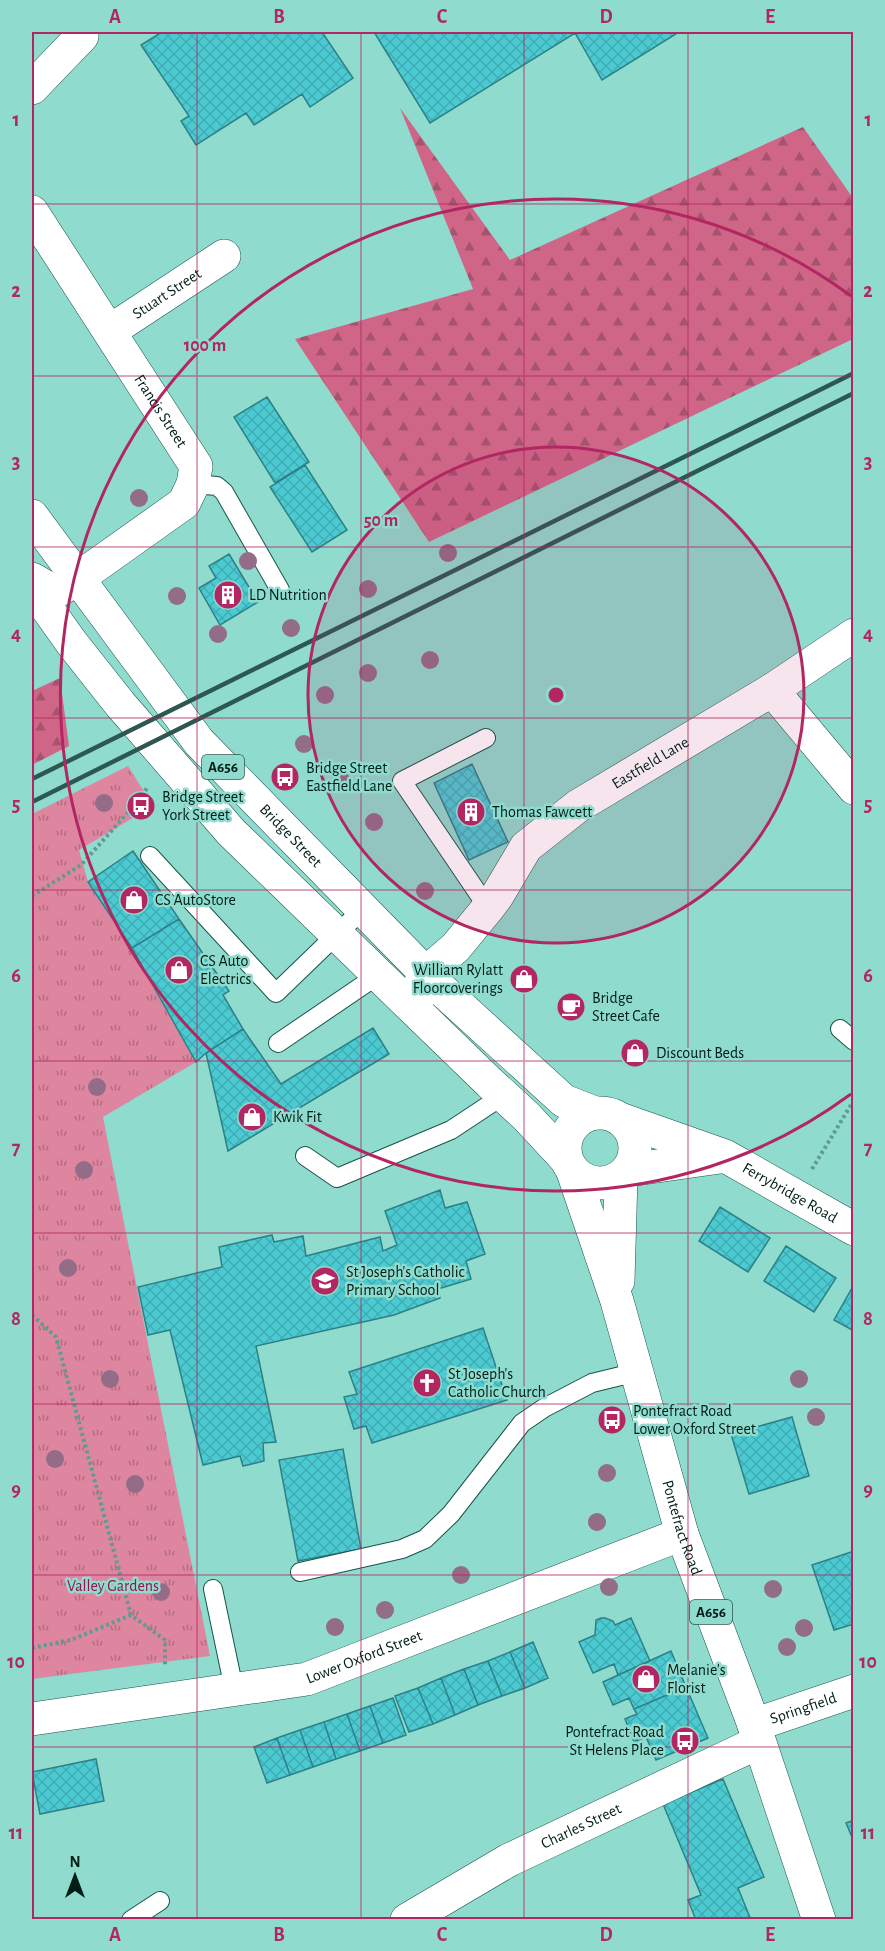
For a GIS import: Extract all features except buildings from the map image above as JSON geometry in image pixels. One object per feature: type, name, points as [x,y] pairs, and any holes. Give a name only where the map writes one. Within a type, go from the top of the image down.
[{"type":"street","points":[[32,88],[86,34]]},
{"type":"street","name":"Francis Street","points":[[32,212],[196,466],[193,484]]},
{"type":"street","name":"Stuart Street","points":[[110,330],[224,256]]},
{"type":"street","points":[[33,590],[59,590],[77,579],[184,503],[193,484]]},
{"type":"street","name":"Bridge Street","points":[[32,516],[199,742],[426,973],[564,1101],[607,1116]]},
{"type":"street","points":[[71,642],[61,605],[63,596],[77,579]]},
{"type":"street","name":"A656","points":[[33,590],[120,704],[231,832],[526,1116],[569,1165],[584,1180],[605,1183],[625,1173],[633,1161],[635,1149],[629,1127],[607,1116],[587,1115],[573,1125],[565,1139],[569,1165]]},
{"type":"street","name":"Eastfield Lane","points":[[426,973],[456,947],[488,908],[526,848],[578,806],[772,690],[854,634]]},
{"type":"street","points":[[772,690],[854,788]]},
{"type":"street","points":[[378,975],[408,976],[426,973]]},
{"type":"street","points":[[426,973],[416,993],[417,1002],[428,1023]]},
{"type":"street","name":"Ferrybridge Road","points":[[607,1116],[725,1156],[854,1229]]},
{"type":"street","name":"Ferrybridge Road","points":[[625,1173],[725,1156]]},
{"type":"street","name":"Pontefract Road","points":[[569,1165],[617,1301],[682,1534],[756,1733],[819,1920]]},
{"type":"street","name":"Pontefract Road","points":[[617,1301],[625,1173]]},
{"type":"street","name":"Lower Oxford Street","points":[[32,1719],[307,1679],[682,1534]]},
{"type":"street","name":"Springfield","points":[[756,1733],[854,1691]]},
{"type":"street","name":"Charles Street","points":[[407,1920],[509,1860],[756,1733]]},
{"type":"lane","points":[[193,484],[217,486],[224,492],[280,590]]},
{"type":"lane","points":[[486,738],[402,781],[488,908]]},
{"type":"lane","points":[[150,856],[276,993],[363,909]]},
{"type":"lane","points":[[278,1043],[378,975]]},
{"type":"lane","points":[[305,1156],[337,1178],[451,1130],[504,1095]]},
{"type":"lane","points":[[300,1572],[402,1549],[425,1539],[451,1514],[522,1423],[544,1408],[592,1383],[637,1372]]},
{"type":"lane","points":[[213,1589],[234,1689]]},
{"type":"lane","points":[[131,1920],[160,1901]]},
{"type":"path","points":[[32,896],[81,865],[131,809],[168,760]]},
{"type":"path","points":[[796,1196],[854,1100]]},
{"type":"path","points":[[32,1315],[56,1337],[131,1615],[165,1640],[164,1700]]},
{"type":"path","points":[[32,1648],[71,1640],[131,1615]]},
{"type":"green space","points":[[400,108],[510,260],[803,127],[853,198],[853,339],[429,542],[295,339],[473,289]]},
{"type":"green space","points":[[60,678],[69,746],[32,765],[32,691]]},
{"type":"green space","name":"Valley Gardens","points":[[128,766],[153,806],[79,850],[88,882],[132,948],[196,1062],[103,1117],[210,1656],[32,1679],[32,814]]},
{"type":"railway","points":[[32,779],[854,373]]},
{"type":"railway","points":[[32,802],[854,393]]},
{"type":"place","name":"LD Nutrition","points":[[228,595]]},
{"type":"place","name":"Bridge Street Eastfield Lane","points":[[285,777]]},
{"type":"place","name":"Bridge Street York Street","points":[[141,806]]},
{"type":"place","name":"Thomas Fawcett","points":[[471,812]]},
{"type":"place","name":"CS AutoStore","points":[[134,900]]},
{"type":"place","name":"CS Auto Electrics","points":[[179,970]]},
{"type":"place","name":"William Rylatt Floorcoverings","points":[[524,979]]},
{"type":"place","name":"Bridge Street Cafe","points":[[571,1007]]},
{"type":"place","name":"Discount Beds","points":[[635,1053]]},
{"type":"place","name":"Kwik Fit","points":[[252,1117]]},
{"type":"place","name":"St Joseph's Catholic Primary School","points":[[325,1281]]},
{"type":"place","name":"St Joseph's Catholic Church","points":[[427,1383]]},
{"type":"place","name":"Pontefract Road Lower Oxford Street","points":[[612,1420]]},
{"type":"place","name":"Melanie's Florist","points":[[646,1679]]},
{"type":"place","name":"Pontefract Road St Helens Place","points":[[685,1741]]}]
